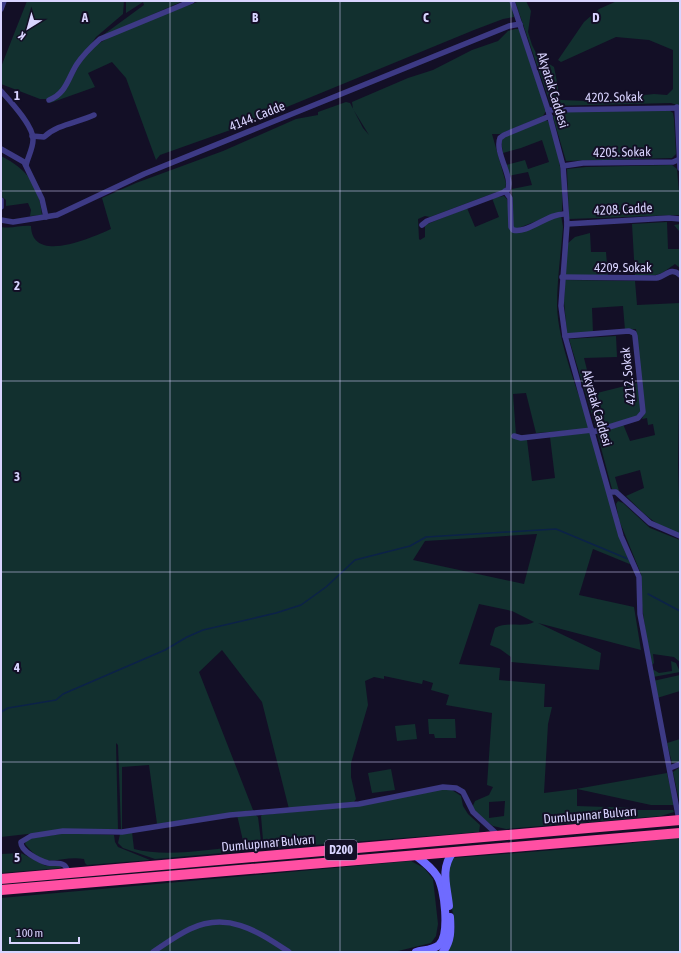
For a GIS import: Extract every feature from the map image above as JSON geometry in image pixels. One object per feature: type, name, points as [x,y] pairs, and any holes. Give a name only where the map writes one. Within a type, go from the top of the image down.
[{"type":"highway","name":"Dumlupınar Bulvarı","points":[[1,879],[679,820]]},
{"type":"highway","name":"Dumlupınar Bulvarı","points":[[1,890],[680,833]]},
{"type":"main road","points":[[443,952],[449,943],[451,930],[444,871],[448,859],[453,852]]},
{"type":"main road","points":[[415,855],[435,872],[440,882],[446,928],[444,937],[440,944],[433,948],[416,952]]},
{"type":"street","points":[[1,9],[4,1]]},
{"type":"street","points":[[49,100],[60,94],[77,65],[89,49],[100,39],[192,1]]},
{"type":"street","name":"Akyatak Caddesi","points":[[512,1],[549,113],[563,166],[566,224],[561,306],[565,336],[593,431],[621,536],[639,577],[641,621],[651,680],[670,768],[679,820]]},
{"type":"street","name":"4144. Cadde","points":[[1,220],[13,222],[57,215],[144,174],[410,65],[509,26],[520,24]]},
{"type":"street","points":[[1,91],[24,118],[34,140],[26,165]]},
{"type":"street","points":[[678,107],[680,168]]},
{"type":"street","name":"4202. Sokak","points":[[549,113],[678,107]]},
{"type":"street","points":[[422,225],[505,191],[509,186],[499,147],[500,138],[549,113]]},
{"type":"street","points":[[32,136],[44,137],[55,128],[80,121],[94,115]]},
{"type":"street","points":[[1,149],[18,158],[26,165],[42,199],[46,217]]},
{"type":"street","name":"4205. Sokak","points":[[563,166],[583,163],[673,162],[680,159]]},
{"type":"street","points":[[505,191],[510,198],[511,227],[513,230],[520,231],[554,214],[565,214]]},
{"type":"street","points":[[1,200],[1,207]]},
{"type":"street","name":"4208. Cadde","points":[[566,224],[669,218],[680,219]]},
{"type":"street","name":"4209. Sokak","points":[[562,277],[656,278],[670,271],[680,275]]},
{"type":"street","name":"4212. Sokak","points":[[565,336],[629,331],[634,333],[643,412],[641,416],[593,431]]},
{"type":"street","points":[[514,436],[521,438],[593,431]]},
{"type":"street","points":[[610,492],[616,492],[650,523],[680,536]]},
{"type":"street","points":[[670,768],[680,764]]},
{"type":"street","points":[[68,873],[66,867],[62,864],[43,861],[32,855],[23,848],[21,842],[31,836],[63,831],[122,832],[230,815],[359,804],[442,787],[456,788],[463,792],[473,812],[500,836]]},
{"type":"street","points":[[153,952],[189,929],[207,923],[224,921],[244,926],[269,938],[288,952]]},
{"type":"green space","points":[[27,1],[124,1],[123,14],[96,37],[62,88],[57,94],[48,99],[40,99],[1,84],[1,67]]},
{"type":"green space","points":[[126,1],[183,1],[99,38],[144,5],[143,2],[126,13]]},
{"type":"green space","points":[[200,1],[510,1],[514,17],[503,19],[474,30],[236,128],[160,155],[156,160],[126,78],[112,62],[88,73],[95,87],[50,103],[47,102],[62,93],[85,57],[101,42],[128,28]]},
{"type":"green space","points":[[515,1],[526,1],[531,11],[528,32],[532,45],[538,57],[554,67],[558,87],[558,98],[561,100],[586,101],[654,94],[667,95],[673,89],[673,50],[649,40],[616,37],[561,62],[558,60],[584,22],[599,9],[617,1],[680,1],[680,106],[671,103],[551,106]]},
{"type":"green space","points":[[519,29],[546,111],[543,116],[500,134],[492,134],[506,183],[505,189],[430,217],[425,216],[418,219],[419,239],[420,240],[425,237],[425,225],[467,208],[475,227],[499,217],[492,198],[504,196],[507,199],[512,231],[561,215],[563,227],[558,286],[558,320],[565,352],[590,429],[536,433],[526,393],[513,394],[516,435],[521,435],[527,440],[532,481],[555,478],[550,437],[590,432],[632,565],[593,549],[579,595],[634,607],[641,650],[538,623],[601,653],[599,670],[511,662],[511,657],[500,649],[490,645],[495,628],[505,625],[530,624],[534,622],[512,611],[479,604],[459,664],[500,668],[499,680],[545,684],[544,707],[552,707],[548,724],[544,793],[667,773],[674,805],[651,805],[577,789],[577,806],[636,808],[636,810],[673,810],[674,812],[661,816],[506,829],[493,826],[472,808],[475,801],[489,795],[493,787],[487,785],[492,713],[446,705],[449,695],[431,690],[433,683],[423,680],[422,684],[384,676],[384,679],[374,677],[365,681],[368,705],[351,763],[351,777],[356,799],[354,802],[289,809],[262,702],[222,650],[199,672],[253,810],[157,824],[149,765],[122,767],[121,829],[118,745],[116,743],[118,829],[63,830],[1,837],[1,227],[9,228],[31,226],[34,238],[41,244],[52,246],[78,242],[111,229],[102,198],[136,183],[223,151],[296,119],[318,115],[318,112],[346,102],[350,103],[353,109],[352,102],[408,78],[433,70],[472,50],[498,41],[508,31]],"holes":[[[354,110],[369,135],[363,128]],[[537,534],[524,584],[413,560],[425,541]],[[505,801],[504,816],[489,818],[489,802]]]},
{"type":"green space","points":[[669,110],[673,113],[674,119],[676,154],[672,158],[566,161],[553,117],[556,112]]},
{"type":"green space","points":[[544,120],[548,121],[558,154],[562,188],[562,211],[516,229],[513,227],[512,189],[532,185],[528,172],[508,176],[506,165],[525,160],[528,169],[549,162],[542,140],[503,153],[501,141],[504,137]]},
{"type":"green space","points":[[1,156],[18,166],[30,179],[38,195],[42,215],[30,216],[31,210],[28,203],[6,206],[6,200],[1,196]]},
{"type":"green space","points":[[672,165],[677,169],[680,204],[679,215],[569,219],[567,169],[586,167]]},
{"type":"green space","points":[[667,222],[668,249],[679,249],[679,231],[674,225],[680,224],[680,268],[675,264],[662,273],[656,275],[635,276],[632,224]]},
{"type":"green space","points":[[590,233],[591,252],[606,252],[608,277],[564,276],[567,244],[575,237]]},
{"type":"green space","points":[[565,280],[635,281],[637,305],[680,303],[678,465],[680,534],[657,524],[626,496],[644,488],[640,470],[615,477],[619,491],[612,489],[597,433],[623,424],[630,441],[655,435],[653,424],[648,425],[647,418],[642,419],[645,412],[636,329],[625,330],[623,306],[592,308],[593,333],[567,333],[564,302]]},
{"type":"green space","points":[[616,336],[617,357],[584,358],[593,394],[637,383],[642,412],[637,417],[596,428],[569,339]]},
{"type":"green space","points":[[618,501],[623,503],[650,528],[680,540],[680,662],[674,657],[653,654],[654,663],[652,665],[650,663],[642,606],[641,574],[619,520],[616,504]]},
{"type":"green space","points":[[671,661],[676,663],[680,672],[653,677],[652,671],[654,670],[659,673],[672,671]]},
{"type":"green space","points":[[680,675],[680,691],[657,698],[653,681]]},
{"type":"green space","points":[[428,719],[455,719],[456,738],[435,738],[434,734],[429,734]]},
{"type":"green space","points":[[415,724],[417,739],[397,741],[395,726]]},
{"type":"green space","points":[[680,739],[680,762],[672,763],[667,743]]},
{"type":"green space","points":[[680,767],[680,805],[673,772]]},
{"type":"green space","points":[[391,769],[395,790],[372,793],[368,773]]},
{"type":"green space","points":[[440,789],[452,790],[461,796],[463,806],[468,814],[480,825],[479,832],[251,850],[258,847],[263,840],[262,815],[370,804]]},
{"type":"green space","points":[[254,814],[258,817],[261,841],[245,851],[155,859],[123,848],[118,843],[120,834],[132,832],[134,849],[146,851],[174,853],[244,845],[237,815]]},
{"type":"green space","points":[[68,833],[114,835],[115,842],[118,847],[150,860],[87,865],[84,859],[75,858],[46,860],[33,853],[25,844],[26,841],[31,838]]},
{"type":"green space","points":[[680,837],[680,952],[446,952],[452,943],[454,933],[453,913],[446,881],[448,864],[453,858],[617,845]]},
{"type":"green space","points":[[21,853],[46,866],[60,866],[61,868],[1,873],[1,854]]},
{"type":"green space","points":[[411,861],[424,868],[433,879],[438,924],[436,936],[431,943],[394,952],[1,952],[1,898]]},
{"type":"waterway","points":[[1,712],[8,708],[56,700],[63,694],[165,650],[187,637],[203,630],[276,613],[301,605],[326,587],[355,560],[410,546],[426,537],[556,529],[628,559]]},
{"type":"waterway","points":[[648,594],[680,611]]}]
